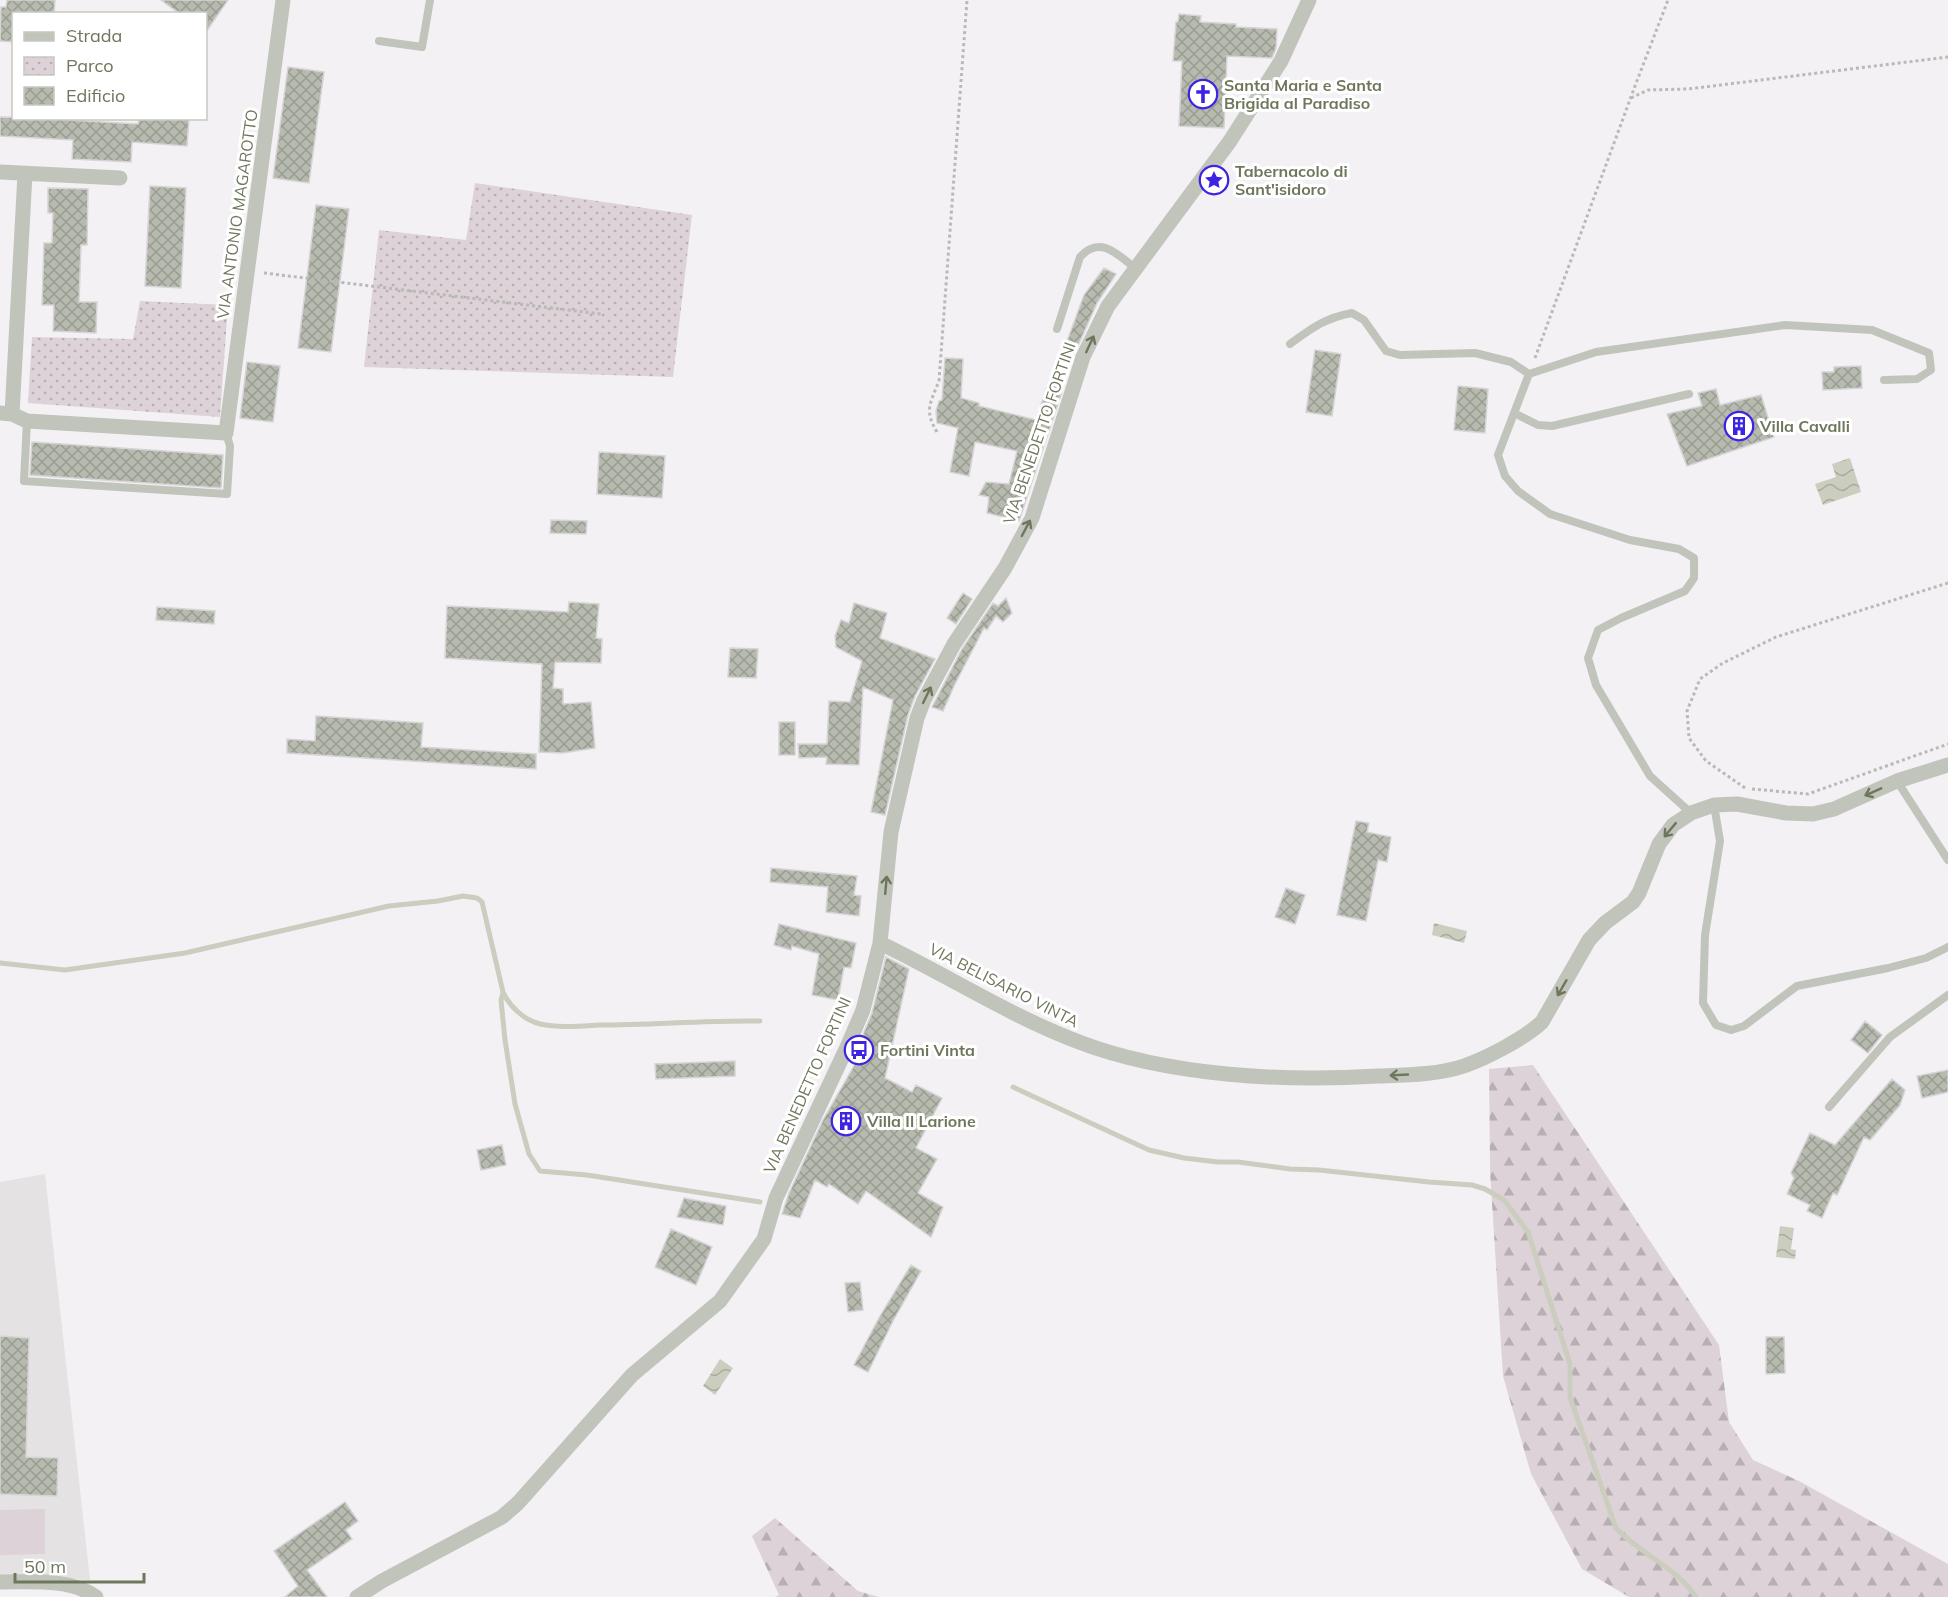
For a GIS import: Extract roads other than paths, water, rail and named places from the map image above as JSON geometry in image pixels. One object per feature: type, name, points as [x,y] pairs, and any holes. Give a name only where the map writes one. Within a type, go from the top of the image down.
[{"type":"street","name":"VIA ANTONIO MAGAROTTO","points":[[226,433],[283,0]]},
{"type":"street","name":"VIA BENEDETTO FORTINI","points":[[357,1597],[382,1581],[502,1517],[518,1503],[632,1375],[720,1301],[764,1239],[776,1198],[849,1046],[863,1010],[880,943],[891,832],[917,718],[924,700],[954,644],[1005,568],[1032,518],[1083,357],[1108,306],[1243,121],[1281,61],[1309,0]]},
{"type":"street","points":[[0,172],[120,178]]},
{"type":"street","points":[[25,174],[6,413],[27,421],[226,433]]},
{"type":"street","name":"VIA BELISARIO VINTA","points":[[880,943],[1042,1027],[1079,1043],[1119,1056],[1172,1068],[1276,1077],[1356,1078],[1421,1074],[1463,1066],[1531,1032],[1542,1022],[1590,940],[1605,924],[1633,902],[1659,844],[1673,825],[1691,813],[1714,805],[1737,804],[1786,813],[1813,814],[1834,809],[1897,781],[1948,765]]},
{"type":"street","points":[[0,1582],[57,1584],[81,1589],[96,1597]]},
{"type":"lane","points":[[379,41],[422,47],[429,0]]},
{"type":"lane","points":[[1057,329],[1080,257],[1088,248],[1101,246],[1136,268]]},
{"type":"lane","points":[[1290,344],[1311,328],[1333,317],[1352,313],[1364,320],[1386,351],[1400,355],[1475,353],[1510,362],[1529,374]]},
{"type":"lane","points":[[1529,374],[1596,352],[1785,325],[1872,330],[1929,353],[1931,370],[1917,380],[1884,380]]},
{"type":"lane","points":[[1529,374],[1498,455],[1504,476],[1518,491],[1550,514],[1630,540],[1678,549],[1694,558],[1695,578],[1685,591],[1598,630],[1588,658],[1596,684],[1650,776],[1691,813]]},
{"type":"lane","points":[[1514,413],[1538,425],[1552,426],[1689,393]]},
{"type":"lane","points":[[27,421],[24,481],[228,494],[230,446],[226,433]]},
{"type":"lane","points":[[1897,781],[1948,860]]},
{"type":"lane","points":[[1714,805],[1720,841],[1705,935],[1703,1003],[1716,1025],[1731,1030],[1744,1026],[1797,986],[1888,968],[1926,958],[1948,947]]},
{"type":"lane","points":[[1828,1107],[1890,1037],[1948,995]]},
{"type":"water","points":[[1850,458],[1861,492],[1823,505],[1815,484],[1836,477],[1832,464]]},
{"type":"water","points":[[1434,923],[1467,931],[1464,943],[1432,935]]},
{"type":"water","points":[[1780,1226],[1794,1228],[1791,1249],[1796,1250],[1795,1259],[1776,1257]]},
{"type":"water","points":[[720,1359],[733,1368],[715,1395],[703,1386]]},
{"type":"waterway","points":[[0,963],[65,970],[185,953],[389,906],[463,896],[477,898],[482,902],[503,992],[518,1012],[534,1022],[570,1026],[760,1021]]},
{"type":"waterway","points":[[503,993],[501,1000],[505,1040],[515,1104],[529,1154],[540,1171],[587,1175],[760,1202]]},
{"type":"waterway","points":[[1013,1087],[1149,1150],[1184,1158],[1218,1162],[1238,1162],[1290,1169],[1472,1185],[1485,1189],[1504,1200],[1528,1232],[1570,1364],[1570,1397],[1616,1528],[1678,1577],[1696,1597]]},
{"type":"place","name":"Santa Maria e Santa Brigida al Paradiso","points":[[1203,94]]},
{"type":"place","name":"Tabernacolo di Sant'isidoro","points":[[1214,180]]},
{"type":"place","name":"Villa Cavalli","points":[[1739,426]]},
{"type":"place","name":"Fortini Vinta","points":[[859,1050]]},
{"type":"place","name":"Villa Il Larione","points":[[846,1121]]}]
